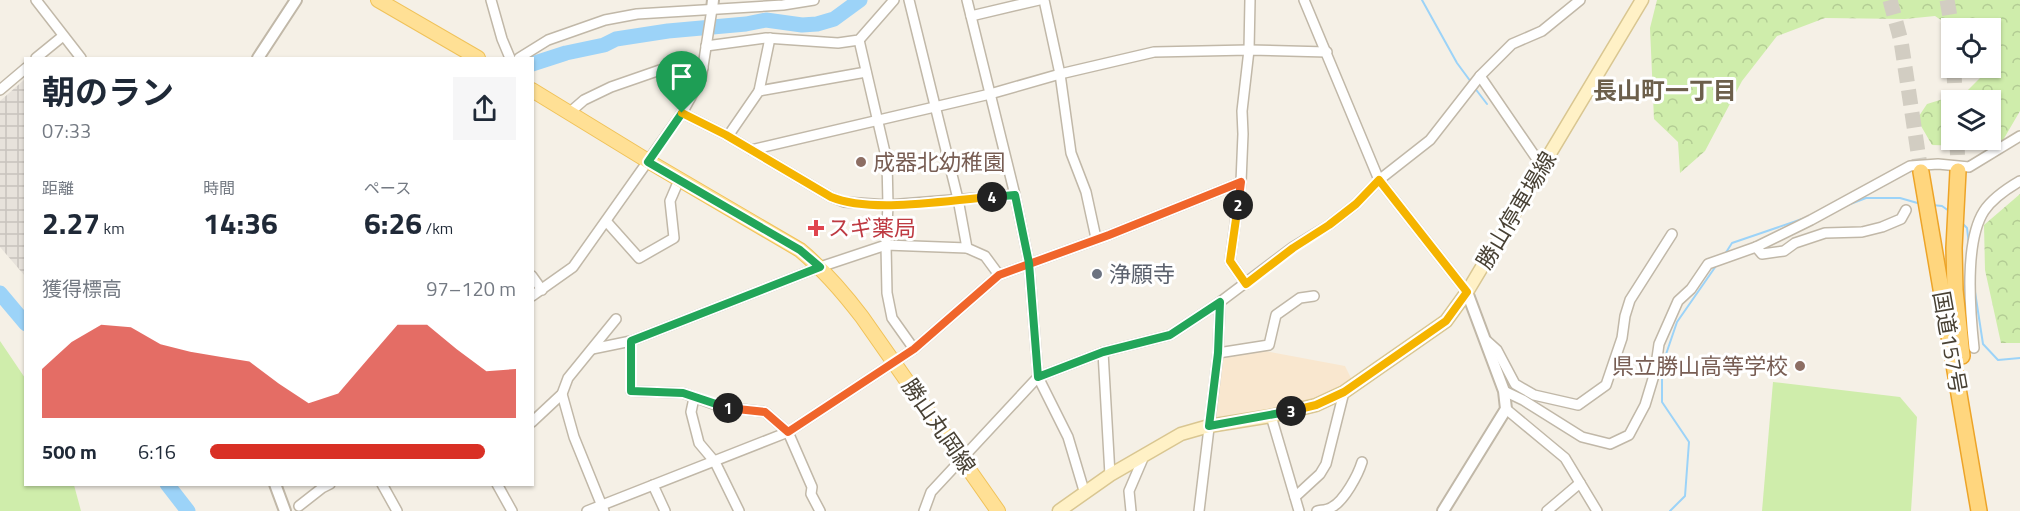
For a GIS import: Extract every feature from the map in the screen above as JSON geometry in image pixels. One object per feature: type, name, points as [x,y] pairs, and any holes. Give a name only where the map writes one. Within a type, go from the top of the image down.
[{"type":"highway","name":"国道157号","points":[[1958,171],[1954,248],[1955,290],[1962,355],[1989,511]]},
{"type":"highway","name":"国道157号","points":[[1920,172],[1979,511]]},
{"type":"main road","points":[[378,0],[476,57]]},
{"type":"main road","name":"勝山停車場線","points":[[1059,511],[1110,475],[1181,434],[1209,426],[1271,416],[1316,405],[1344,392],[1446,321],[1467,292],[1541,165],[1587,94],[1642,0]]},
{"type":"main road","name":"勝山丸岡線","points":[[537,93],[648,162],[800,250],[820,267],[848,297],[998,511]]},
{"type":"street","points":[[36,0],[80,57]]},
{"type":"street","points":[[259,57],[296,0]]},
{"type":"street","points":[[491,0],[510,57]]},
{"type":"street","points":[[521,57],[548,40],[605,20],[712,5],[783,5],[814,0]]},
{"type":"street","points":[[707,44],[770,38],[838,43],[859,40],[894,0]]},
{"type":"street","points":[[909,0],[958,199],[967,248]]},
{"type":"street","points":[[967,0],[1015,195],[1029,263],[1038,377],[1068,437],[1085,494]]},
{"type":"street","points":[[971,16],[1038,0]]},
{"type":"street","points":[[1044,0],[1059,74],[1071,153],[1086,192],[1096,238]]},
{"type":"street","points":[[1246,284],[1230,261],[1241,182],[1243,88],[1249,50],[1250,0]]},
{"type":"street","points":[[1304,0],[1379,180],[1467,292],[1504,391],[1506,410],[1443,511]]},
{"type":"street","points":[[924,511],[931,492],[1038,377],[1103,352],[1170,335],[1246,284],[1356,204],[1379,180],[1430,140],[1480,76],[1512,45],[1542,31],[1580,0]]},
{"type":"street","points":[[534,295],[573,267],[682,113],[701,79],[712,5]]},
{"type":"street","points":[[37,57],[63,36]]},
{"type":"street","points":[[728,136],[759,91],[770,38]]},
{"type":"street","points":[[859,40],[886,162],[887,293],[891,318],[914,349]]},
{"type":"street","points":[[751,150],[990,94],[1059,74],[1154,52],[1249,50],[1327,52]]},
{"type":"street","points":[[569,113],[584,100],[611,87],[660,69],[703,68]]},
{"type":"street","points":[[0,90],[24,70]]},
{"type":"street","points":[[759,91],[866,72]]},
{"type":"street","points":[[1480,76],[1541,165]]},
{"type":"street","points":[[682,113],[728,136],[831,197],[844,202],[888,205],[1015,195]]},
{"type":"street","points":[[1504,391],[1523,400],[1582,437],[1610,444],[1629,435],[1645,405],[1655,372],[1659,344],[1678,301],[1691,289],[1708,264],[1756,247],[1821,215],[1910,166],[1938,164],[1969,167],[2020,136]]},
{"type":"street","points":[[606,221],[639,258],[674,238],[670,201],[680,180]]},
{"type":"street","points":[[587,511],[602,508],[653,485],[788,432],[914,349],[999,275],[1241,182]]},
{"type":"street","points":[[1974,348],[1969,293],[1975,231],[1985,209],[2009,188],[2020,182]]},
{"type":"street","points":[[1756,247],[1762,254],[1784,251],[1795,243],[1825,233],[1862,232],[1901,219],[1906,210]]},
{"type":"street","points":[[1487,341],[1497,350],[1515,384],[1534,395],[1578,405],[1586,401],[1606,385],[1622,338],[1630,300],[1672,234]]},
{"type":"street","points":[[592,349],[631,341],[820,267],[886,245],[967,248],[985,256],[999,275]]},
{"type":"street","points":[[534,279],[542,290]]},
{"type":"street","points":[[1218,353],[1269,345],[1276,315],[1300,298],[1314,296]]},
{"type":"street","points":[[1199,511],[1218,353],[1220,302]]},
{"type":"street","points":[[534,420],[562,394],[568,378],[616,319]]},
{"type":"street","points":[[631,341],[631,391],[683,393],[722,407],[765,412],[788,432],[820,511]]},
{"type":"street","points":[[1103,352],[1110,475]]},
{"type":"street","points":[[1295,497],[1320,474],[1326,464],[1344,392]]},
{"type":"street","points":[[562,394],[574,437],[602,508]]},
{"type":"street","points":[[694,398],[691,412],[699,443],[715,462],[739,511]]},
{"type":"street","points":[[1506,410],[1564,458],[1597,511]]},
{"type":"street","points":[[1271,416],[1299,511]]},
{"type":"street","points":[[1131,511],[1129,491],[1144,456]]},
{"type":"street","points":[[1317,511],[1332,507],[1341,499],[1358,474],[1362,462]]},
{"type":"street","points":[[1547,511],[1580,483]]},
{"type":"street","points":[[653,485],[665,511]]},
{"type":"street","points":[[276,486],[285,511]]},
{"type":"street","points":[[299,506],[324,486]]},
{"type":"street","points":[[383,486],[397,511]]},
{"type":"street","points":[[498,486],[512,511]]},
{"type":"shaded area","points":[[24,80],[24,275],[0,247],[0,101]]},
{"type":"shaded area","points":[[1260,350],[1345,366],[1352,380],[1332,393],[1309,402],[1211,420],[1219,359]]},
{"type":"green space","points":[[1657,0],[2020,0],[2020,111],[2001,144],[2001,90],[1968,90],[1980,78],[2001,78],[2001,18],[1941,18],[1941,20],[1935,16],[1905,19],[1825,18],[1777,36],[1742,81],[1705,151],[1680,173],[1678,142],[1654,119],[1650,28]]},
{"type":"green space","points":[[1941,100],[1941,145],[1932,145],[1917,119],[1927,104]]},
{"type":"green space","points":[[2020,194],[2020,343],[2001,343],[1985,270],[1984,225]]},
{"type":"green space","points":[[0,341],[24,377],[24,486],[74,486],[81,511],[0,511]]},
{"type":"green space","points":[[1773,382],[1900,397],[1917,417],[1911,511],[1762,511]]},
{"type":"waterway","points":[[534,63],[566,53],[604,45],[616,39],[668,31],[766,20],[802,25],[817,24],[834,19],[860,0]]},
{"type":"waterway","points":[[1422,0],[1457,63],[1471,82]]},
{"type":"waterway","points":[[1474,87],[1487,104]]},
{"type":"waterway","points":[[1845,206],[1866,198],[1900,198],[1921,204]]},
{"type":"waterway","points":[[1932,205],[1942,206],[1949,211]]},
{"type":"waterway","points":[[1725,254],[1732,243],[1808,217]]},
{"type":"waterway","points":[[1962,223],[1967,228],[1969,245]]},
{"type":"waterway","points":[[1670,511],[1685,496],[1689,442],[1662,402],[1662,366],[1677,322],[1718,263]]},
{"type":"waterway","points":[[1975,292],[1983,344],[1998,360],[2020,358]]},
{"type":"waterway","points":[[0,293],[24,322]]},
{"type":"waterway","points":[[169,486],[188,511]]},
{"type":"tunnel","points":[[1890,0],[1901,41],[1921,172]]},
{"type":"tunnel","points":[[1947,0],[1950,18]]},
{"type":"tunnel","points":[[1954,78],[1955,90]]},
{"type":"tunnel","points":[[1957,150],[1958,171]]},
{"type":"place","name":"成器北幼稚園","points":[[861,162]]},
{"type":"place","name":"スギ薬局","points":[[816,228]]},
{"type":"place","name":"浄願寺","points":[[1097,274]]},
{"type":"place","name":"県立勝山高等学校","points":[[1800,366]]},
{"type":"district","name":"長山町一丁目","points":[[1665,90]]},
{"type":"route","points":[[682,113],[648,162],[800,250],[820,267],[631,341],[631,391],[683,393],[722,407],[765,412],[788,432],[914,349],[999,275],[1029,263],[1096,238],[1109,235],[1241,182],[1230,261],[1246,284],[1356,204],[1379,180],[1467,292],[1446,321],[1344,392],[1316,405],[1271,416],[1209,426],[1218,353],[1220,302],[1170,335],[1103,352],[1038,377],[1029,263],[1015,195],[888,205],[844,202],[831,197],[726,135],[682,113]]}]
